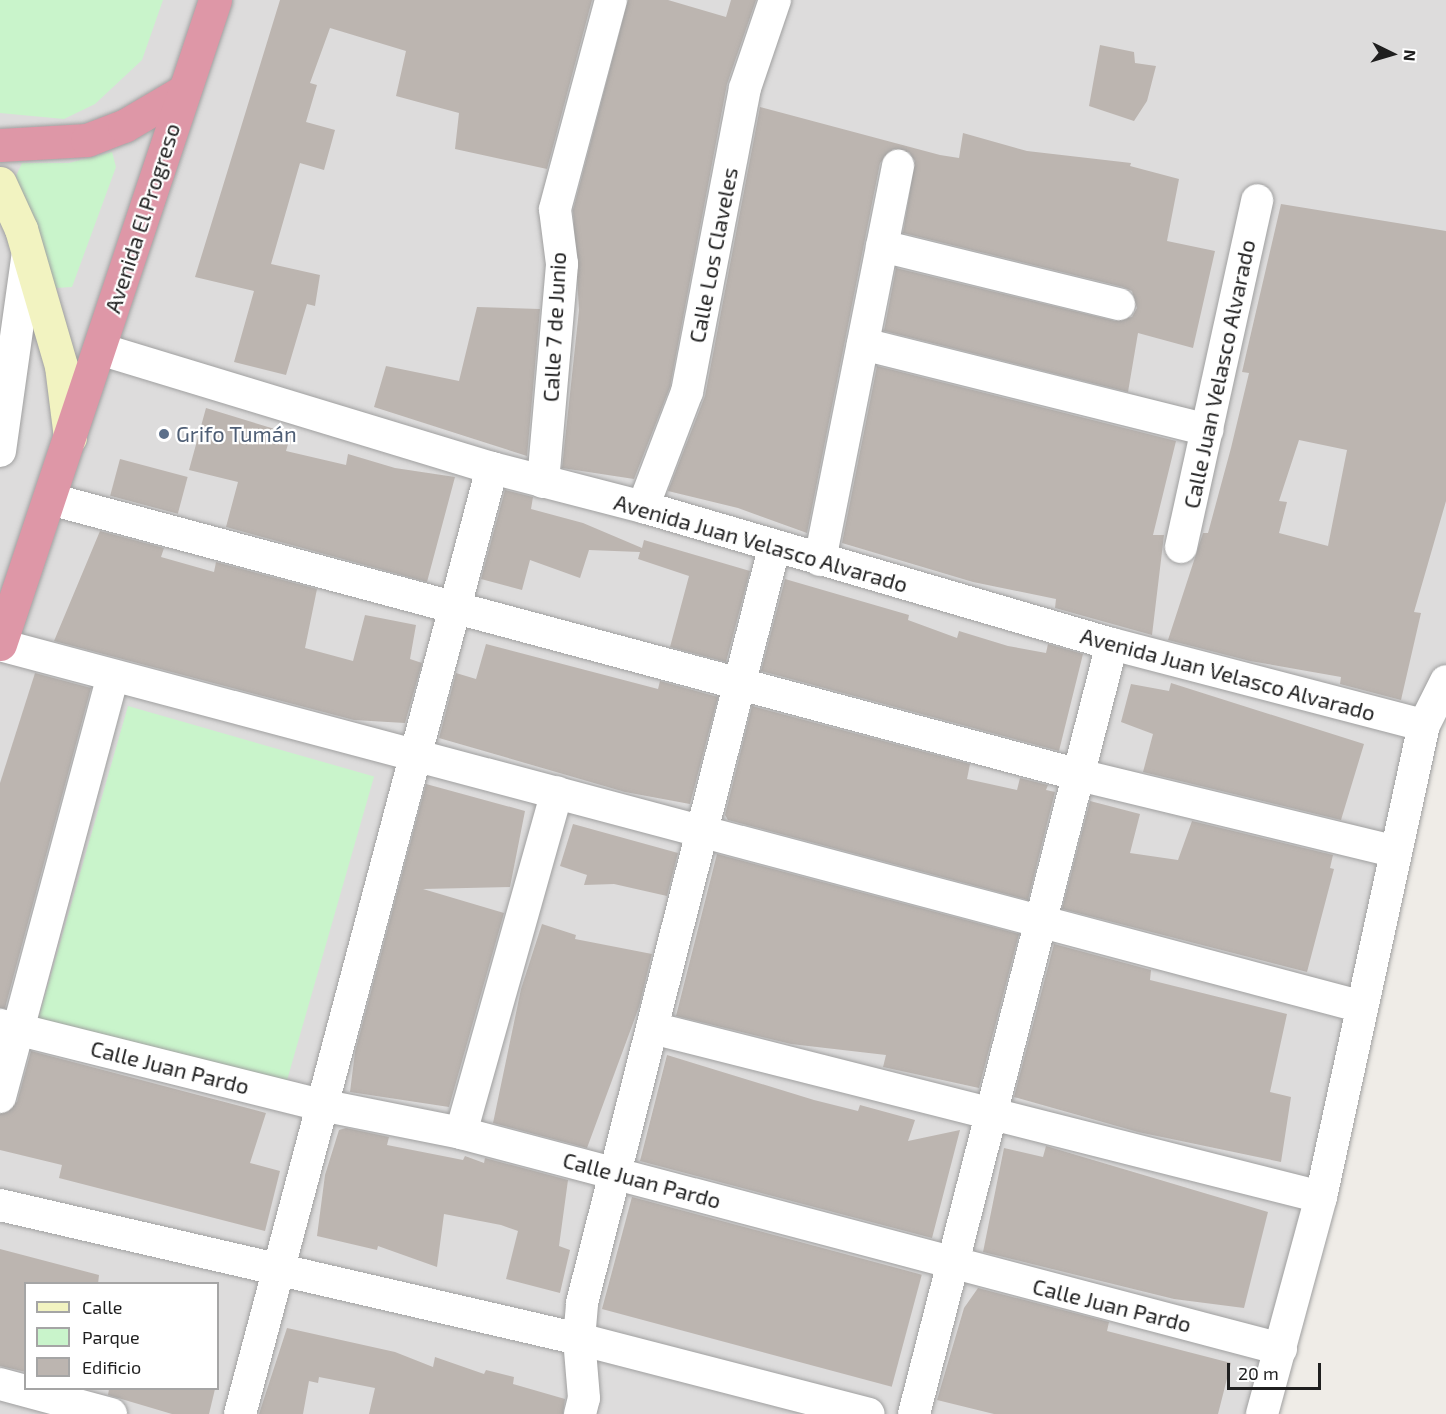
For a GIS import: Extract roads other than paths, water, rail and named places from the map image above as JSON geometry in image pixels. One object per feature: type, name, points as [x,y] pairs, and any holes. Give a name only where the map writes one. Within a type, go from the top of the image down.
[{"type":"highway","name":"Avenida El Progreso","points":[[0,644],[50,500],[213,2]]},
{"type":"highway","points":[[0,145],[87,140],[124,126],[182,92]]},
{"type":"main road","points":[[0,183],[28,253],[62,366],[70,437]]},
{"type":"street","name":"Calle 7 de Junio","points":[[543,482],[562,264],[555,209],[610,0]]},
{"type":"street","name":"Calle Los Claveles","points":[[643,507],[687,392],[745,88],[775,0]]},
{"type":"street","points":[[820,560],[898,166]]},
{"type":"street","name":"Calle Juan Velasco Alvarado","points":[[1181,547],[1257,200]]},
{"type":"street","points":[[882,246],[1119,304]]},
{"type":"street","points":[[0,451],[28,253]]},
{"type":"street","points":[[863,344],[1207,430]]},
{"type":"street","name":"Avenida Juan Velasco Alvarado","points":[[100,349],[492,468],[643,507],[774,548],[1112,644],[1424,726]]},
{"type":"street","points":[[240,1414],[281,1269],[321,1105],[413,757],[457,608],[492,468]]},
{"type":"street","points":[[50,500],[1078,775],[1394,851]]},
{"type":"street","points":[[579,1414],[584,1398],[579,1339],[582,1303],[617,1173],[701,831],[774,548]]},
{"type":"street","points":[[0,644],[413,757],[557,792],[1040,918],[1362,1007]]},
{"type":"street","points":[[914,1414],[1112,644]]},
{"type":"street","points":[[0,1097],[10,1027],[113,676]]},
{"type":"street","points":[[1262,1414],[1321,1197],[1394,851],[1424,726],[1446,681]]},
{"type":"street","points":[[460,1133],[557,792]]},
{"type":"street","name":"Calle Juan Pardo","points":[[10,1027],[321,1105],[460,1133],[1281,1349]]},
{"type":"street","points":[[652,1028],[1321,1197]]},
{"type":"street","points":[[0,1205],[579,1339],[868,1414]]},
{"type":"street","points":[[0,1384],[111,1414]]},
{"type":"place","name":"Grifo Tumán","points":[[164,434]]}]
